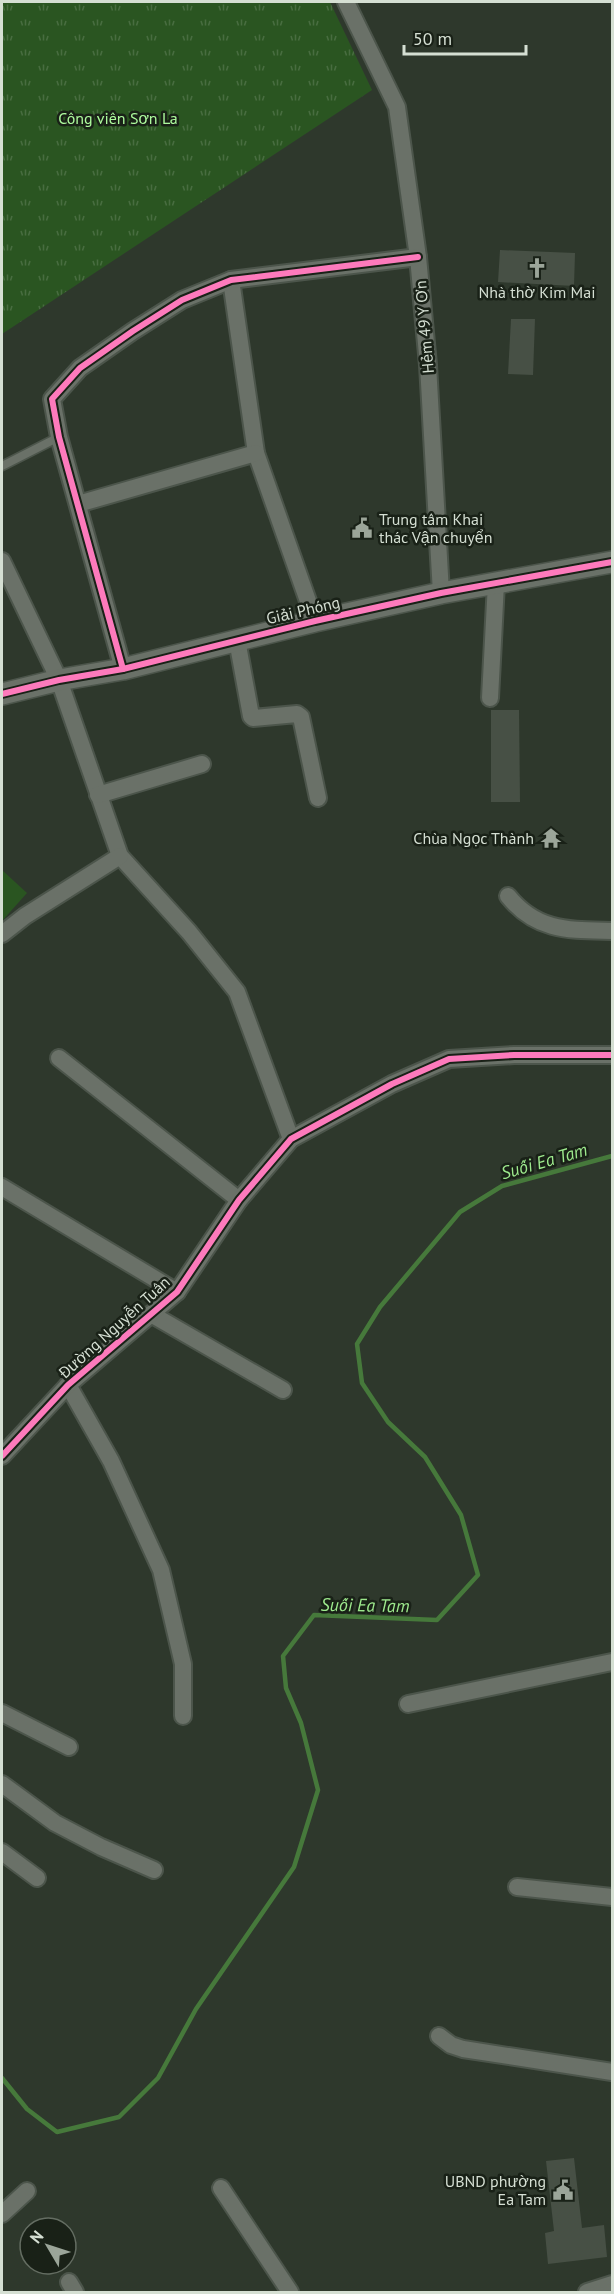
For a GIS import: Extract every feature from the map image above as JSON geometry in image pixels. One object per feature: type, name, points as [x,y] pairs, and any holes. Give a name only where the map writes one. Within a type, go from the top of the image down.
[{"type":"street","name":"Hẻm 49 Y Ơn","points":[[346,2],[398,107],[418,257],[428,365],[441,592]]},
{"type":"street","points":[[123,669],[59,437],[52,399],[80,368],[182,300],[231,280],[418,257]]},
{"type":"street","points":[[231,280],[256,453],[315,621]]},
{"type":"street","points":[[78,504],[256,453]]},
{"type":"street","points":[[2,561],[59,680],[120,856],[189,932],[237,992],[291,1139]]},
{"type":"street","name":"Giải Phóng","points":[[2,694],[59,680],[123,669],[441,592],[612,562]]},
{"type":"street","points":[[490,698],[496,583]]},
{"type":"street","points":[[237,640],[250,716],[253,718],[297,714],[301,717],[318,798]]},
{"type":"street","points":[[98,795],[202,764]]},
{"type":"street","points":[[2,934],[25,916],[120,856]]},
{"type":"street","points":[[508,896],[529,917],[544,924],[561,928],[612,931]]},
{"type":"street","name":"Đường Nguyễn Tuân","points":[[2,1456],[68,1385],[177,1292],[239,1200],[291,1139],[392,1084],[449,1059],[514,1055],[612,1055]]},
{"type":"street","points":[[59,1058],[239,1200]]},
{"type":"street","points":[[2,1187],[177,1292]]},
{"type":"street","points":[[151,1314],[283,1390]]},
{"type":"street","points":[[68,1385],[111,1461],[161,1570],[183,1664],[183,1716]]},
{"type":"street","points":[[408,1704],[612,1662]]},
{"type":"street","points":[[2,1713],[69,1747]]},
{"type":"street","points":[[2,1784],[55,1824],[154,1870]]},
{"type":"street","points":[[2,1852],[37,1878]]},
{"type":"street","points":[[517,1887],[612,1897]]},
{"type":"street","points":[[439,2036],[451,2045],[464,2049],[612,2072]]},
{"type":"street","points":[[221,2188],[290,2292]]},
{"type":"street","points":[[2,2214],[27,2191]]},
{"type":"street","points":[[587,2292],[612,2284]]},
{"type":"lane","points":[[2,466],[59,437]]},
{"type":"green space","name":"Công viên Sơn La","points":[[2,2],[330,2],[372,90],[2,334]]},
{"type":"green space","points":[[2,870],[27,893],[2,921]]},
{"type":"building","name":"Nhà thờ Kim Mai","points":[[500,250],[575,253],[574,286],[498,282]]},
{"type":"building","points":[[511,319],[535,319],[533,375],[508,374]]},
{"type":"building","points":[[491,710],[519,710],[520,802],[491,802]]},
{"type":"building","points":[[574,2158],[582,2228],[604,2225],[607,2257],[548,2264],[545,2233],[554,2231],[546,2161]]},
{"type":"waterway","name":"Suối Ea Tam","points":[[2,2078],[27,2109],[57,2132],[119,2117],[158,2078],[196,2009],[294,1867],[318,1790],[301,1723],[286,1688],[283,1656],[314,1615],[437,1620],[478,1575],[461,1515],[425,1457],[388,1422],[362,1383],[357,1344],[380,1307],[460,1212],[502,1186],[612,1156]]},
{"type":"cycle path","points":[[123,669],[59,437],[52,399],[80,368],[133,331],[182,300],[231,280],[418,257]]},
{"type":"cycle path","points":[[2,694],[59,680],[123,669],[315,621],[441,593],[612,562]]},
{"type":"cycle path","points":[[2,1456],[68,1385],[177,1292],[239,1200],[291,1139],[392,1084],[449,1059],[514,1055],[612,1055]]},
{"type":"place","name":"Nhà thờ Kim Mai","points":[[537,268]]},
{"type":"place","name":"Trung tâm Khai thác Vận chuyển","points":[[362,528]]},
{"type":"place","name":"Chùa Ngọc Thành","points":[[551,838]]},
{"type":"place","name":"UBND phường Ea Tam","points":[[563,2190]]}]
